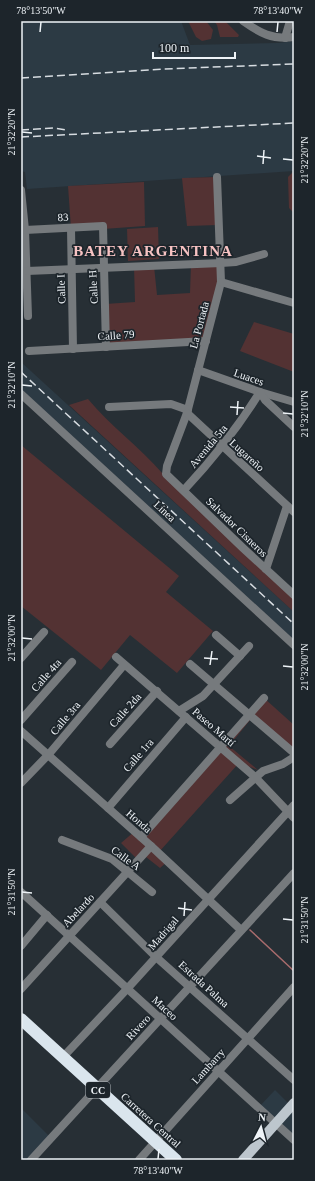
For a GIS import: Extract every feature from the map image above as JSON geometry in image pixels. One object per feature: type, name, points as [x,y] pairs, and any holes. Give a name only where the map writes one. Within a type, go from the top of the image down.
[{"type":"highway","name":"Carretera Central","points":[[21,1019],[176,1160]]},
{"type":"main road","points":[[243,1160],[294,1103]]},
{"type":"street","points":[[243,21],[259,33],[269,36],[290,37],[290,21]]},
{"type":"street","name":"La Portada","points":[[166,474],[167,466],[187,412],[221,282],[217,177]]},
{"type":"street","points":[[21,190],[25,230],[28,316]]},
{"type":"street","name":"83","points":[[25,230],[103,226]]},
{"type":"street","name":"Calle H","points":[[103,226],[106,347]]},
{"type":"street","name":"Calle I","points":[[71,228],[73,349]]},
{"type":"street","points":[[27,271],[104,267],[221,264],[236,262],[264,254]]},
{"type":"street","points":[[221,282],[294,303]]},
{"type":"street","name":"Calle 79","points":[[29,351],[206,341]]},
{"type":"street","name":"Luaces","points":[[198,370],[260,392],[294,402]]},
{"type":"street","points":[[260,392],[265,400],[294,427]]},
{"type":"street","name":"Avenida 5ta","points":[[184,490],[236,431],[260,392]]},
{"type":"street","name":"Línea","points":[[21,394],[294,645]]},
{"type":"street","points":[[108,407],[171,404],[187,412]]},
{"type":"street","name":"Lugareño","points":[[187,412],[222,448],[294,512]]},
{"type":"street","name":"Salvador Cisneros","points":[[166,474],[294,594]]},
{"type":"street","points":[[266,569],[287,506]]},
{"type":"street","points":[[21,658],[44,632]]},
{"type":"street","points":[[216,635],[240,656]]},
{"type":"street","points":[[179,711],[203,696],[249,646]]},
{"type":"street","name":"Paseo Martí","points":[[116,657],[221,747],[292,812]]},
{"type":"street","name":"Calle 4ta","points":[[21,720],[72,662]]},
{"type":"street","name":"Calle 3ra","points":[[21,783],[49,754],[124,664]]},
{"type":"street","points":[[190,664],[294,753]]},
{"type":"street","name":"Calle 2da","points":[[110,744],[157,691]]},
{"type":"street","points":[[141,837],[264,698]]},
{"type":"street","name":"Calle 1ra","points":[[108,808],[186,717]]},
{"type":"street","name":"Honda","points":[[21,731],[152,846],[241,930]]},
{"type":"street","points":[[230,800],[255,777],[294,757]]},
{"type":"street","name":"Madrigal","points":[[63,1057],[127,989],[207,899],[292,812]]},
{"type":"street","name":"Calle A","points":[[62,840],[104,854],[128,871],[152,892]]},
{"type":"street","name":"Abelardo","points":[[21,989],[152,846]]},
{"type":"street","name":"Rivero","points":[[33,1159],[96,1088],[191,987],[294,873]]},
{"type":"street","name":"Maceo","points":[[21,892],[294,1140]]},
{"type":"street","name":"Estrada Palma","points":[[100,902],[156,957],[294,1080]]},
{"type":"street","points":[[21,946],[47,915]]},
{"type":"street","name":"Lambarry","points":[[139,1160],[294,987]]},
{"type":"shaded area","points":[[22,21],[181,21],[190,45],[278,43],[294,41],[294,152],[292,152],[294,171],[27,189],[25,172],[21,171]]},
{"type":"shaded area","points":[[188,21],[206,21],[213,30],[211,39],[202,41],[196,37]]},
{"type":"shaded area","points":[[214,21],[225,21],[239,35],[238,37],[220,37],[217,25]]},
{"type":"shaded area","points":[[294,171],[294,213],[289,208],[288,177]]},
{"type":"shaded area","points":[[217,177],[218,225],[187,226],[182,178]]},
{"type":"shaded area","points":[[144,182],[145,226],[103,229],[71,228],[68,186]]},
{"type":"shaded area","points":[[158,227],[159,259],[128,261],[127,229]]},
{"type":"shaded area","points":[[221,263],[206,341],[106,347],[105,304],[135,302],[134,266],[154,266],[157,295],[190,293],[191,264]]},
{"type":"shaded area","points":[[254,322],[294,334],[294,372],[240,351]]},
{"type":"shaded area","points":[[21,362],[294,612],[294,640],[21,389]]},
{"type":"shaded area","points":[[88,399],[163,474],[294,597],[294,612],[69,405]]},
{"type":"shaded area","points":[[21,445],[179,576],[166,592],[213,631],[177,673],[130,635],[101,670],[21,606]]},
{"type":"shaded area","points":[[264,698],[294,725],[294,753],[251,719],[229,746],[258,770],[239,763],[159,852],[168,861],[160,868],[146,857],[138,860],[121,843],[135,831],[140,837]]},
{"type":"shaded area","points":[[275,1090],[294,1109],[294,1140],[258,1108]]},
{"type":"shaded area","points":[[21,1108],[51,1138],[31,1160],[21,1160]]},
{"type":"waterway","points":[[250,930],[294,971]]},
{"type":"railway","points":[[21,78],[163,69],[294,64]]},
{"type":"railway","points":[[21,137],[294,123]]},
{"type":"railway","points":[[21,130],[53,128],[67,130]]},
{"type":"railway","points":[[21,372],[294,624]]},
{"type":"district","name":"BATEY ARGENTINA","points":[[153,251]]}]
